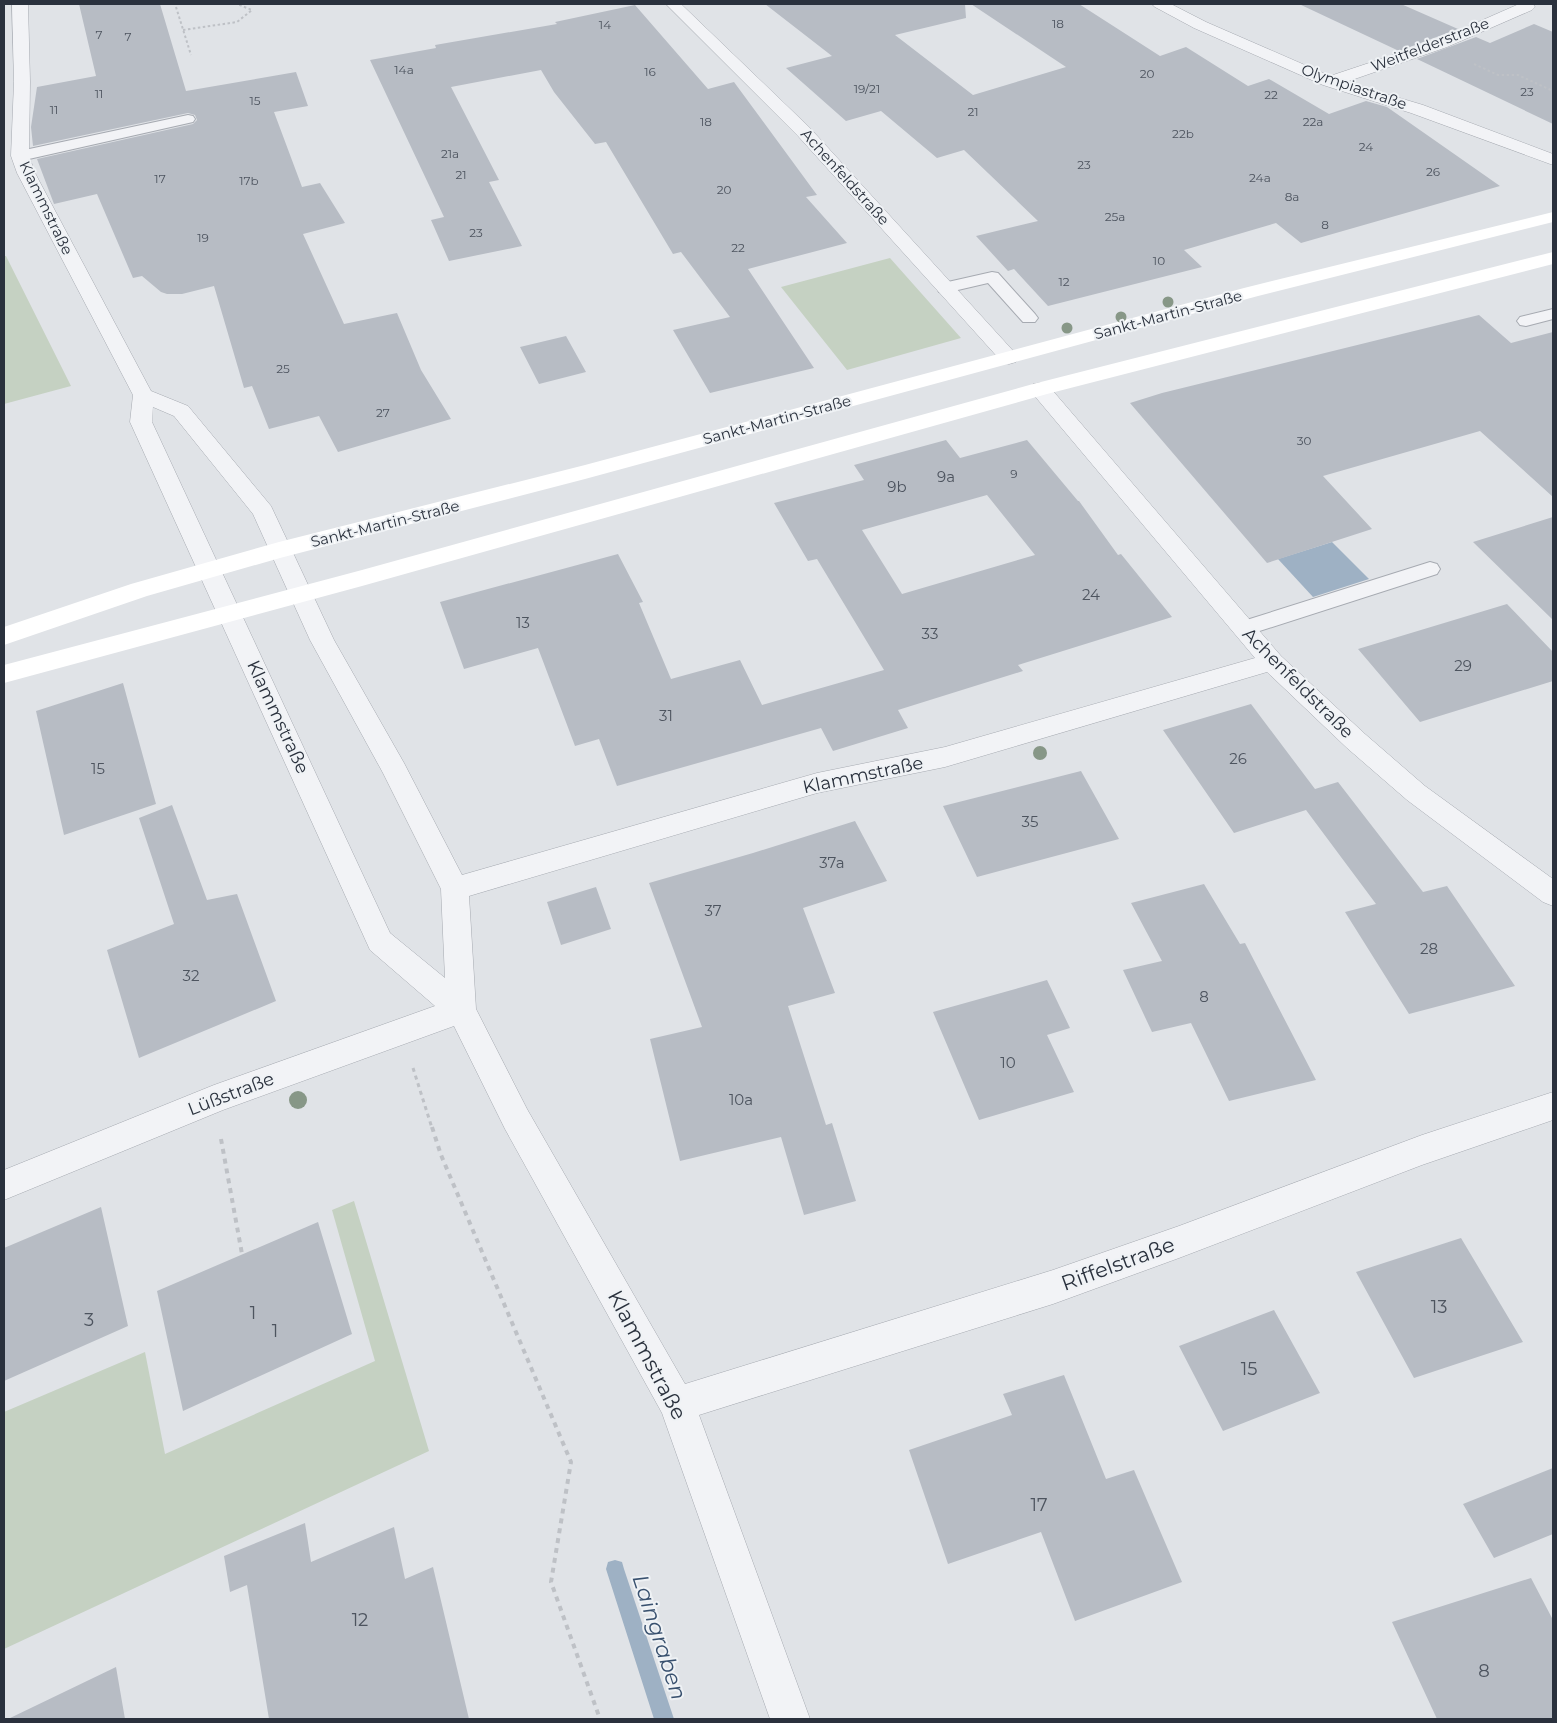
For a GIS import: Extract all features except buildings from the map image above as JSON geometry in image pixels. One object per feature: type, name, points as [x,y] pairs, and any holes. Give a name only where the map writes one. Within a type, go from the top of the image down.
[{"type":"main road","name":"Sankt-Martin-Straße","points":[[4,636],[208,570],[279,550],[517,490],[1251,292],[1553,217]]},
{"type":"main road","points":[[4,674],[1040,390],[1553,258]]},
{"type":"street","name":"Klammstraße","points":[[20,4],[22,82],[19,168],[143,395],[141,422],[380,941],[461,1010],[516,1119],[677,1404],[790,1719]]},
{"type":"street","name":"Achenfeldstraße","points":[[673,4],[804,132],[1009,358]]},
{"type":"street","name":"Olympiastraße","points":[[1160,4],[1200,25],[1329,82],[1417,109],[1553,160]]},
{"type":"street","name":"Weitfelderstraße","points":[[1329,82],[1435,46],[1526,7],[1526,4]]},
{"type":"street","name":"Achenfeldstraße","points":[[1040,390],[1272,662],[1356,741],[1416,793],[1553,894]]},
{"type":"street","name":"Klammstraße","points":[[143,395],[181,411],[263,511],[279,550],[322,640],[395,770],[455,888],[461,1010]]},
{"type":"street","name":"Klammstraße","points":[[455,888],[817,783],[945,757],[1272,662]]},
{"type":"street","name":"Lüßstraße","points":[[4,1185],[214,1099],[401,1030],[461,1010]]},
{"type":"street","name":"Riffelstraße","points":[[677,1404],[1053,1287],[1422,1150],[1553,1106]]},
{"type":"lane","points":[[19,168],[188,119]]},
{"type":"lane","points":[[946,288],[992,277],[1029,318]]},
{"type":"lane","points":[[1526,321],[1553,314]]},
{"type":"lane","points":[[1244,628],[1430,569]]},
{"type":"path","points":[[183,30],[237,22],[252,10],[242,4],[237,4]]},
{"type":"path","points":[[176,7],[191,55]]},
{"type":"path","points":[[1435,46],[1498,75],[1518,74],[1553,91]]},
{"type":"path","points":[[401,1030],[441,1155],[571,1462],[551,1582],[600,1719]]},
{"type":"path","points":[[214,1099],[242,1254]]},
{"type":"green space","points":[[4,256],[6,256],[71,386],[4,404]]},
{"type":"green space","points":[[890,258],[961,338],[847,370],[781,287]]},
{"type":"green space","points":[[354,1201],[429,1451],[4,1649],[4,1412],[145,1352],[165,1454],[375,1361],[332,1210]]},
{"type":"water","points":[[1332,542],[1369,579],[1313,597],[1278,559]]},
{"type":"waterway","name":"Laingraben","points":[[615,1569],[664,1719]]}]
